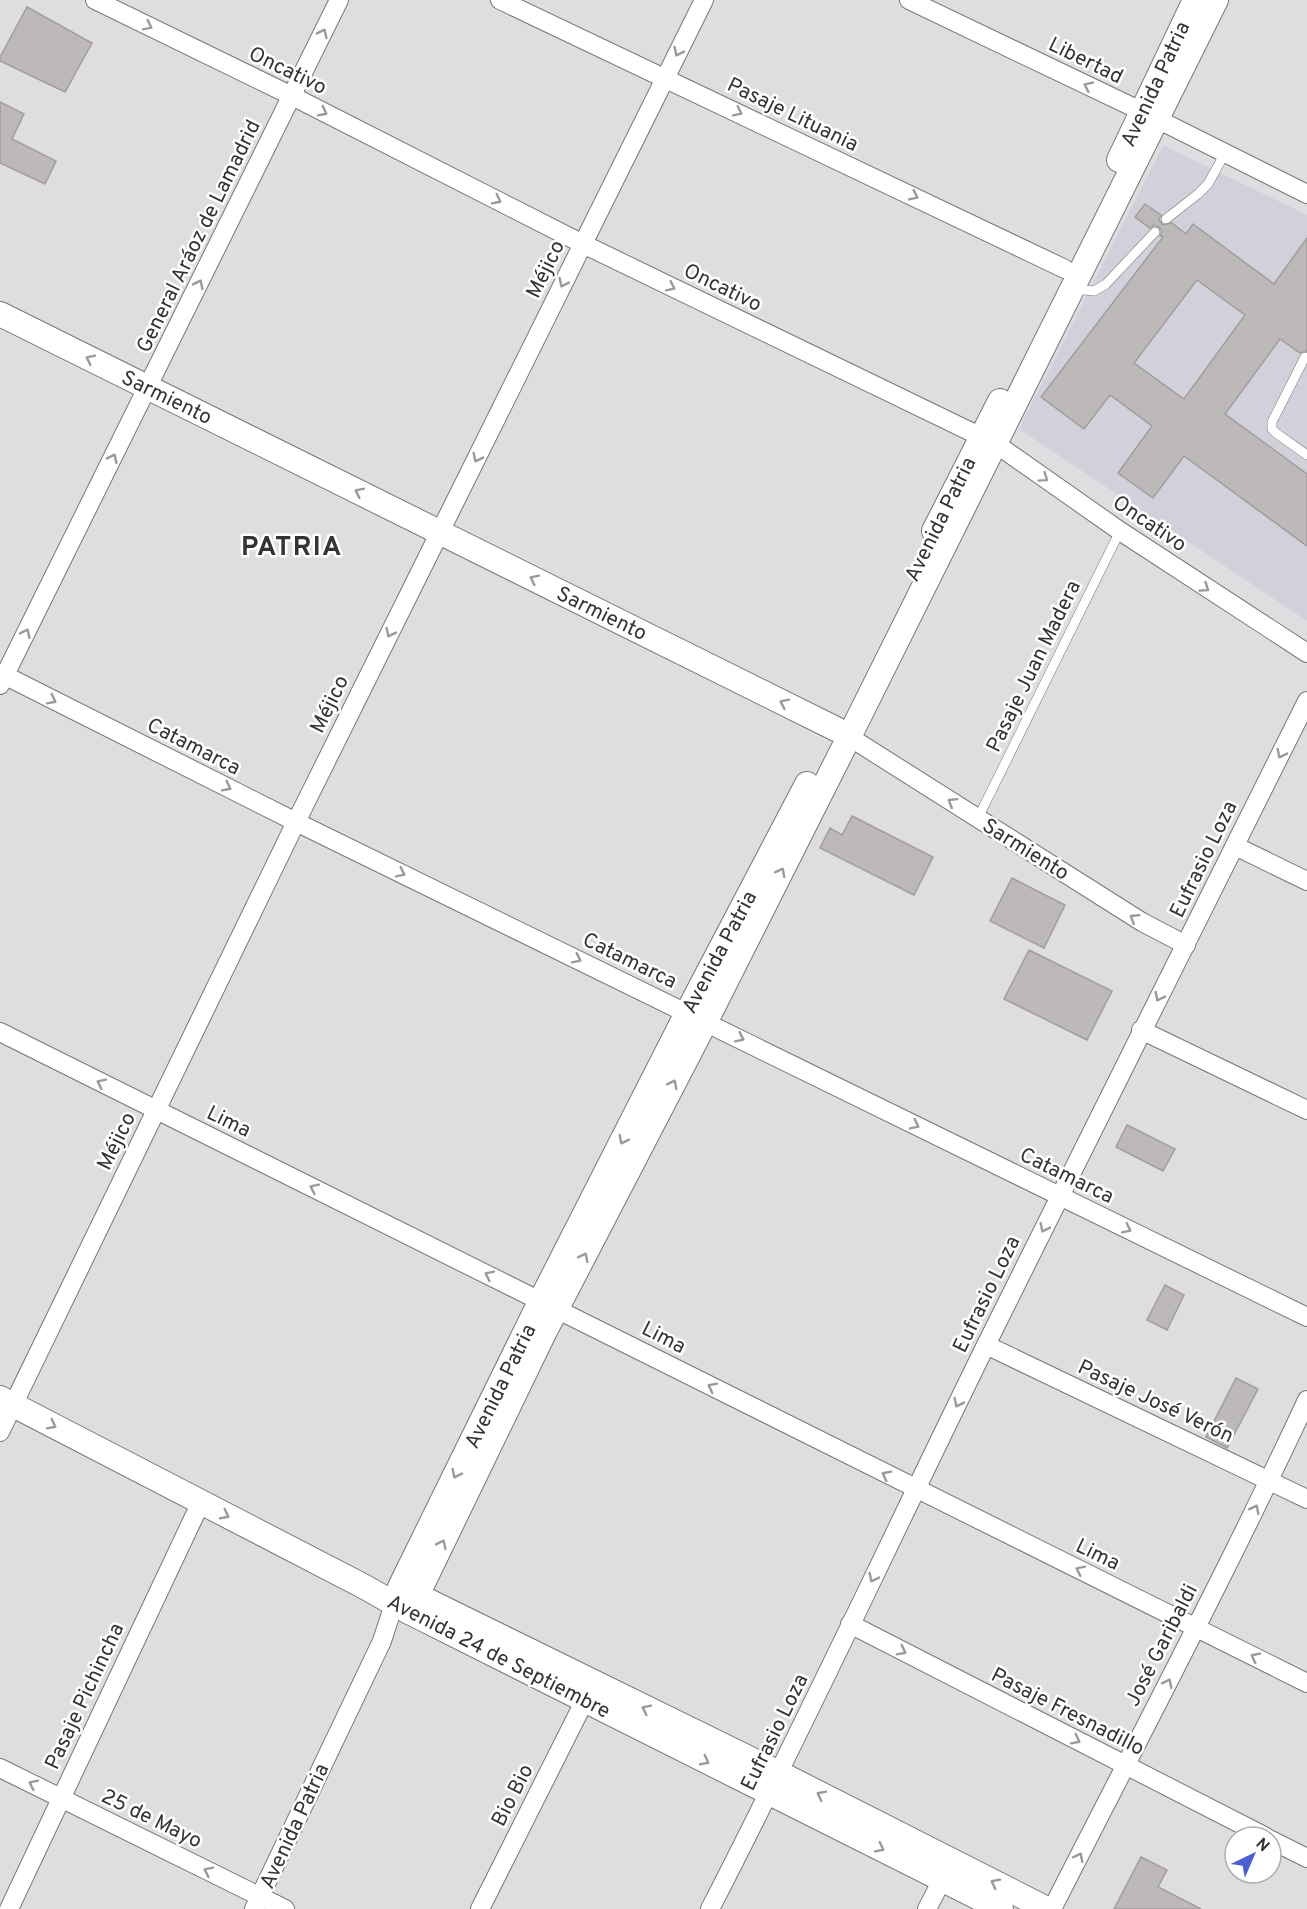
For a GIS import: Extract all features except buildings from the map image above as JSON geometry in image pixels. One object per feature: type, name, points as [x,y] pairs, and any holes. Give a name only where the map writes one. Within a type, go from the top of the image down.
[{"type":"main road","name":"Avenida Patria","points":[[1149,115],[1195,0]]},
{"type":"main road","name":"Avenida Patria","points":[[404,1600],[549,1305],[843,733],[1069,279],[1122,154],[1149,115],[1216,0]]},
{"type":"main road","name":"Sarmiento","points":[[0,314],[843,733]]},
{"type":"main road","name":"Avenida 24 de Septiembre","points":[[7,1402],[363,1586],[404,1600],[441,1609],[775,1783],[942,1880],[1001,1909]]},
{"type":"main road","name":"Avenida 24 de Septiembre","points":[[404,1600],[585,1700],[775,1783],[1047,1909]]},
{"type":"street","name":"Oncativo","points":[[95,0],[292,96],[583,244],[989,440],[1120,531],[1307,653]]},
{"type":"street","name":"General Aráoz de Lamadrid","points":[[2,678],[339,0]]},
{"type":"street","name":"Pasaje Lituania","points":[[500,0],[666,78],[1069,279]]},
{"type":"street","name":"Méjico","points":[[0,1432],[7,1402],[156,1110],[296,822],[704,0]]},
{"type":"street","name":"Libertad","points":[[909,0],[1307,194]]},
{"type":"street","name":"Catamarca","points":[[2,678],[1307,1317]]},
{"type":"street","name":"Eufrasio Loza","points":[[710,1909],[775,1783],[986,1345],[1307,701]]},
{"type":"street","name":"Sarmiento","points":[[843,733],[1142,922],[1186,945]]},
{"type":"street","points":[[1235,846],[1307,881]]},
{"type":"street","points":[[1142,1030],[1307,1110]]},
{"type":"street","name":"Lima","points":[[0,1032],[1307,1683]]},
{"type":"street","name":"Pasaje José Verón","points":[[986,1345],[1307,1499]]},
{"type":"street","name":"José Garibaldi","points":[[1052,1909],[1270,1480],[1307,1400]]},
{"type":"street","name":"Pasaje Pichincha","points":[[9,1909],[201,1502]]},
{"type":"street","name":"Avenida Patria","points":[[257,1903],[382,1641],[404,1600]]},
{"type":"street","name":"Pasaje Fresnadillo","points":[[850,1624],[1243,1825]]},
{"type":"street","name":"Bio Bio","points":[[480,1909],[585,1700]]},
{"type":"street","name":"25 de Mayo","points":[[0,1768],[61,1798],[257,1903],[285,1909]]},
{"type":"street","points":[[1283,1846],[1307,1858]]},
{"type":"street","points":[[927,1909],[942,1880]]},
{"type":"lane","points":[[1166,219],[1208,184],[1225,153]]},
{"type":"lane","points":[[1069,279],[1094,291],[1106,284],[1155,232]]},
{"type":"lane","points":[[1305,357],[1272,422],[1272,429],[1307,455]]},
{"type":"lane","name":"Pasaje Juan Madera","points":[[978,818],[1120,531]]},
{"type":"shaded area","points":[[1163,145],[1307,215],[1307,621],[1019,429]]},
{"type":"district","name":"PATRIA","points":[[292,546]]}]
